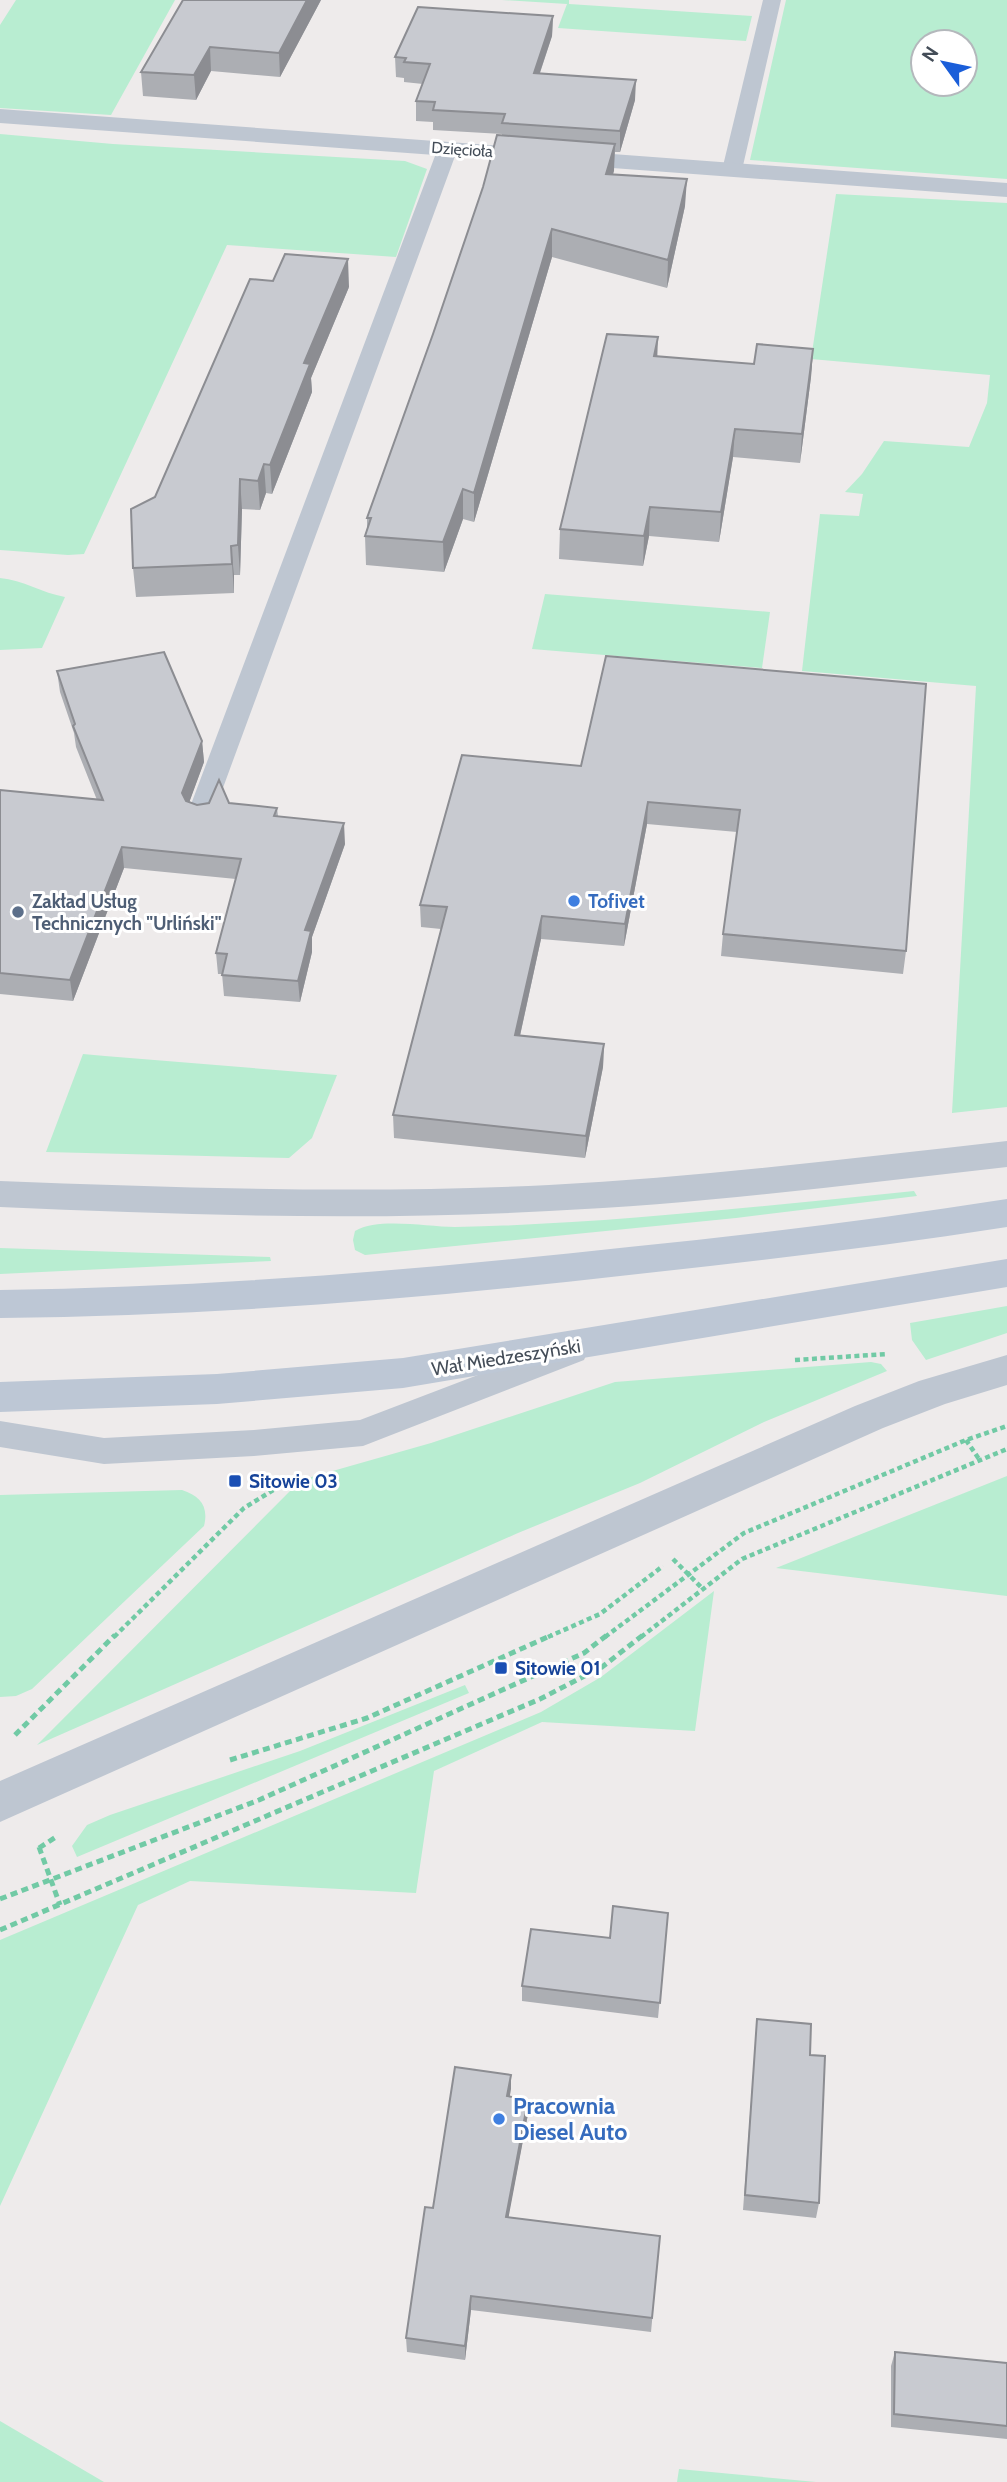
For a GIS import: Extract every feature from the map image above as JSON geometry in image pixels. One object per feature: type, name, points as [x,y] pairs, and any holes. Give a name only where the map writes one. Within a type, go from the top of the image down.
[{"type":"main road","points":[[0,1304],[187,1298],[470,1278],[808,1241],[1007,1213]]},
{"type":"main road","name":"Wał Miedzeszyński","points":[[0,1397],[217,1389],[356,1378],[460,1366],[1007,1273]]},
{"type":"street","name":"Dzięcioła","points":[[0,116],[1007,190]]},
{"type":"street","points":[[0,1194],[260,1202],[478,1200],[628,1194],[1007,1154]]},
{"type":"street","points":[[0,1802],[869,1417],[933,1392],[1007,1370]]},
{"type":"lane","points":[[732,170],[772,0]]},
{"type":"lane","points":[[200,814],[449,148]]},
{"type":"lane","points":[[0,1434],[104,1451],[254,1444],[363,1433],[591,1344]]},
{"type":"path","points":[[0,1899],[259,1800],[584,1653],[744,1533],[966,1440],[1007,1426]]},
{"type":"path","points":[[960,1431],[979,1459]]},
{"type":"path","points":[[0,1930],[540,1699],[602,1667],[742,1559],[1007,1449]]},
{"type":"path","points":[[11,1738],[244,1508],[280,1487]]},
{"type":"path","points":[[222,1762],[367,1718],[600,1614],[674,1558],[702,1588]]},
{"type":"path","points":[[60,1905],[39,1845],[61,1835]]},
{"type":"green space","points":[[16,0],[175,0],[111,115],[0,108],[0,25]]},
{"type":"green space","points":[[502,0],[569,0],[569,4],[752,16],[746,41],[558,28],[567,4]]},
{"type":"green space","points":[[786,0],[1007,0],[1007,179],[750,160]]},
{"type":"green space","points":[[0,134],[113,144],[405,161],[427,169],[396,257],[227,245],[84,554],[0,550]]},
{"type":"green space","points":[[836,194],[1007,203],[1007,1107],[952,1113],[976,686],[802,671],[820,514],[859,516],[863,494],[845,492],[862,474],[884,441],[969,447],[987,403],[990,375],[811,359]]},
{"type":"green space","points":[[0,578],[65,597],[42,648],[0,650]]},
{"type":"green space","points":[[545,594],[770,612],[762,668],[532,649]]},
{"type":"green space","points":[[83,1054],[337,1075],[312,1138],[289,1158],[46,1152]]},
{"type":"green space","points":[[914,1191],[917,1196],[736,1218],[365,1255],[355,1250],[353,1240],[355,1231],[377,1224],[455,1227],[570,1222],[685,1214]]},
{"type":"green space","points":[[0,1248],[270,1257],[271,1261],[0,1274]]},
{"type":"green space","points":[[1007,1306],[1007,1333],[926,1360],[912,1340],[910,1323]]},
{"type":"green space","points":[[871,1362],[881,1364],[887,1371],[764,1422],[640,1483],[518,1533],[37,1745],[293,1488],[308,1478],[431,1443],[615,1382]]},
{"type":"green space","points":[[1007,1476],[1007,1596],[776,1568]]},
{"type":"green space","points":[[182,1490],[194,1495],[202,1503],[205,1513],[204,1526],[32,1689],[16,1696],[0,1697],[0,1495]]},
{"type":"green space","points":[[714,1591],[695,1731],[542,1722],[434,1771],[416,1893],[190,1881],[138,1905],[0,2206],[0,1940],[541,1712],[601,1677]]},
{"type":"green space","points":[[465,1685],[469,1693],[77,1857],[72,1846],[87,1825],[110,1815],[300,1751]]},
{"type":"green space","points":[[0,2421],[104,2482],[0,2482]]},
{"type":"green space","points":[[679,2469],[816,2482],[677,2482]]},
{"type":"building","points":[[183,0],[307,0],[279,53],[210,47],[194,75],[141,72]]},
{"type":"building","points":[[418,7],[553,16],[534,73],[636,80],[620,131],[502,123],[505,114],[433,110],[435,102],[416,101],[430,64],[404,62],[406,58],[395,57]]},
{"type":"building","points":[[497,135],[615,144],[606,174],[687,179],[668,260],[552,229],[474,493],[463,489],[443,542],[365,536],[371,518],[367,518],[483,187]]},
{"type":"building","points":[[285,254],[348,259],[304,363],[310,364],[270,465],[264,464],[258,481],[240,479],[238,545],[231,546],[232,564],[133,568],[131,509],[155,497],[250,279],[273,281]]},
{"type":"building","points":[[607,334],[658,337],[654,356],[754,364],[757,344],[813,349],[802,434],[735,429],[721,512],[650,507],[644,536],[560,529]]},
{"type":"building","points":[[164,652],[202,741],[182,793],[186,801],[197,805],[209,803],[219,780],[229,803],[277,808],[274,816],[344,823],[305,930],[311,931],[298,981],[222,975],[227,954],[216,953],[241,859],[122,847],[70,980],[0,973],[0,790],[103,800],[73,726],[75,724],[57,671]]},
{"type":"building","points":[[606,656],[926,684],[906,951],[723,934],[740,810],[648,802],[625,924],[542,916],[515,1035],[604,1044],[586,1136],[393,1115],[447,907],[420,905],[462,755],[581,766]]},
{"type":"building","points":[[613,1906],[668,1913],[660,2003],[522,1986],[531,1929],[610,1938]]},
{"type":"building","points":[[757,2019],[811,2024],[810,2055],[825,2056],[819,2203],[745,2195]]},
{"type":"building","points":[[455,2067],[511,2075],[507,2096],[528,2100],[506,2217],[660,2236],[652,2318],[471,2296],[465,2346],[406,2338],[425,2207],[433,2208]]},
{"type":"building","points":[[895,2352],[1007,2363],[1007,2426],[894,2414]]},
{"type":"place","name":"Tofivet","points":[[574,901]]},
{"type":"place","name":"Zakład Usług Technicznych \"Urliński\"","points":[[18,912]]},
{"type":"place","name":"Sitowie 03","points":[[235,1481]]},
{"type":"place","name":"Sitowie 01","points":[[501,1668]]},
{"type":"place","name":"Pracownia Diesel Auto","points":[[499,2119]]}]
